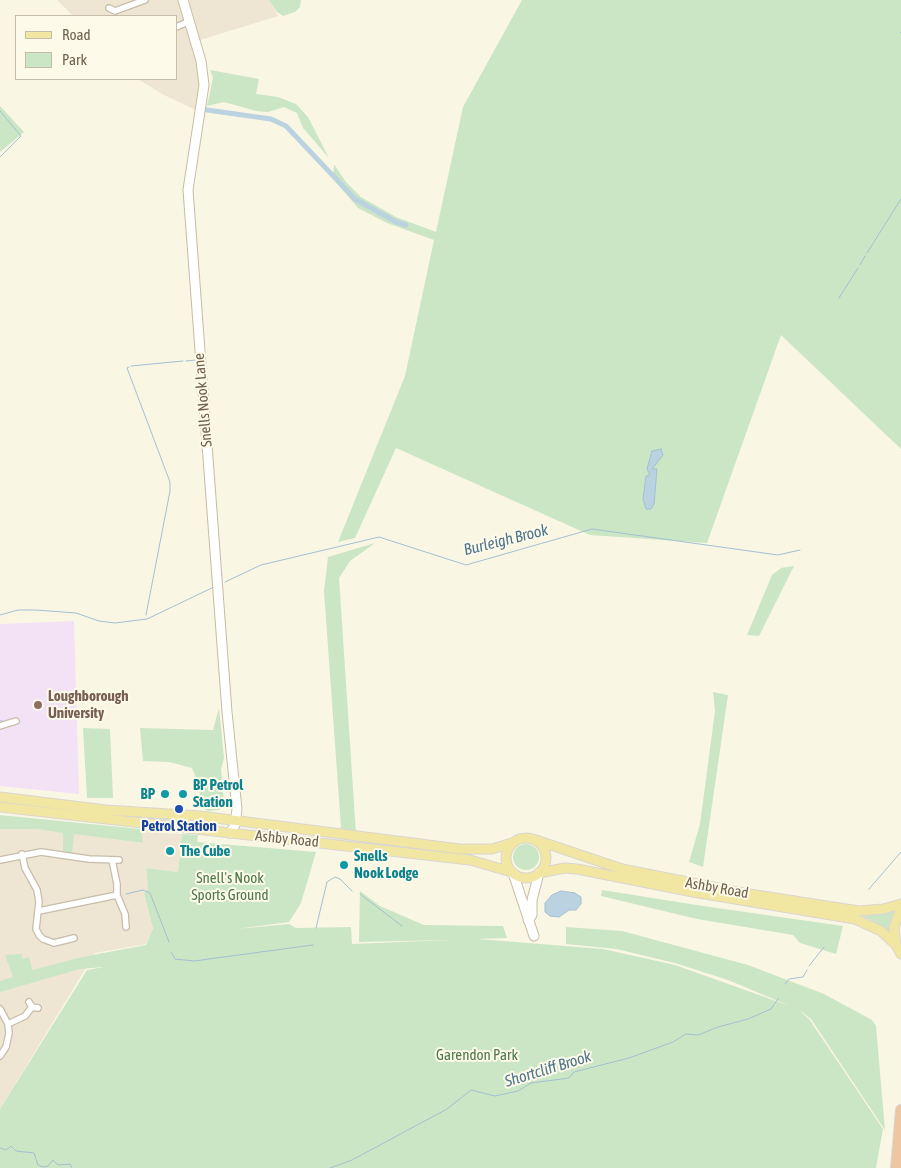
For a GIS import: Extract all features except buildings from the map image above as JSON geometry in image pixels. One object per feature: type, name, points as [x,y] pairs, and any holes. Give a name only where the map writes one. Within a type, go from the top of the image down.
[{"type":"highway","points":[[896,1168],[901,1110]]},
{"type":"main road","name":"Ashby Road","points":[[0,797],[106,810],[176,814],[233,825],[254,836],[470,860],[513,872]]},
{"type":"main road","name":"Ashby Road","points":[[0,807],[233,825],[249,823],[460,849],[485,850],[512,844]]},
{"type":"main road","points":[[524,838],[536,840],[546,853],[545,864],[539,873],[528,878],[513,872],[506,858],[512,844],[524,838]]},
{"type":"main road","name":"Ashby Road","points":[[536,840],[622,869],[743,893],[858,911],[883,909],[901,904]]},
{"type":"main road","name":"Ashby Road","points":[[539,873],[564,868],[577,869],[712,896],[855,919],[872,925],[896,945]]},
{"type":"main road","points":[[901,908],[894,927],[896,945],[901,954]]},
{"type":"street","points":[[113,12],[145,0]]},
{"type":"street","name":"Snells Nook Lane","points":[[183,0],[201,61],[204,85],[190,169],[188,200],[235,804],[233,825]]},
{"type":"street","points":[[178,26],[190,21]]},
{"type":"street","points":[[0,726],[16,721]]},
{"type":"street","points":[[233,781],[242,815],[249,823]]},
{"type":"street","points":[[0,860],[22,854],[41,852],[115,860],[117,895],[125,924]]},
{"type":"street","points":[[22,854],[28,875],[37,890],[39,911],[36,929],[43,939],[54,943],[70,937]]},
{"type":"street","points":[[513,872],[534,936]]},
{"type":"street","points":[[528,920],[532,915],[532,900],[539,873]]},
{"type":"street","points":[[39,911],[117,895]]},
{"type":"street","points":[[8,1024],[25,1016],[33,1006]]},
{"type":"street","points":[[0,1009],[8,1024],[9,1040],[0,1056]]},
{"type":"shaded area","points":[[57,0],[178,0],[201,78],[198,111],[162,94],[140,80],[178,80],[178,15],[72,15]]},
{"type":"shaded area","points":[[189,0],[270,0],[278,16],[200,40]]},
{"type":"shaded area","name":"Loughborough University","points":[[74,621],[79,794],[0,786],[0,624]]},
{"type":"shaded area","points":[[0,823],[142,843],[141,829],[161,833],[182,834],[178,872],[146,868],[148,888],[144,894],[153,930],[146,944],[95,953],[0,1109]]},
{"type":"green space","points":[[269,0],[301,0],[300,7],[295,12],[283,16],[277,12]]},
{"type":"green space","points":[[522,0],[901,0],[901,449],[781,335],[707,543],[590,535],[396,448],[355,538],[338,542],[405,376],[434,240],[387,223],[358,208],[333,179],[334,164],[346,182],[361,197],[396,217],[436,232],[463,107]]},
{"type":"green space","points":[[210,70],[259,79],[256,94],[278,97],[296,104],[308,117],[329,158],[303,128],[297,113],[284,107],[268,112],[256,111],[224,102],[207,106],[213,78]]},
{"type":"green space","points":[[0,106],[24,132],[0,152]]},
{"type":"green space","points":[[375,543],[350,561],[339,578],[356,834],[337,830],[341,827],[324,591],[328,557]]},
{"type":"green space","points":[[794,566],[759,636],[747,635],[772,575],[781,568]]},
{"type":"green space","points":[[713,692],[728,695],[703,867],[689,862],[700,824],[715,711]]},
{"type":"green space","points":[[219,708],[224,758],[221,769],[224,804],[219,810],[208,811],[199,806],[200,787],[192,768],[169,762],[143,761],[140,728],[213,730]]},
{"type":"green space","points":[[83,728],[110,729],[113,798],[87,798]]},
{"type":"green space","points":[[0,800],[216,821],[217,825],[0,804]]},
{"type":"green space","points":[[0,815],[141,829],[143,843],[74,834],[72,853],[63,851],[63,833],[38,829],[0,829]]},
{"type":"green space","name":"Garendon Park","points":[[182,834],[198,835],[197,842],[316,852],[301,903],[289,922],[236,929],[289,924],[296,928],[351,927],[352,944],[449,940],[359,942],[360,891],[380,906],[424,925],[503,926],[507,938],[478,939],[603,949],[675,965],[790,1006],[728,980],[675,963],[616,949],[566,944],[566,927],[622,931],[748,965],[824,994],[872,1020],[876,1026],[885,1130],[811,1019],[798,1009],[809,1019],[883,1129],[876,1168],[0,1168],[0,1109],[87,970],[104,967],[80,969],[0,992],[0,981],[13,977],[5,955],[22,954],[22,959],[29,957],[32,970],[82,957],[146,945],[153,929],[144,894],[148,888],[146,868],[178,872]]},
{"type":"green space","points":[[526,844],[535,848],[539,857],[535,866],[526,870],[517,866],[513,857],[517,848]]},
{"type":"green space","points":[[602,890],[843,926],[836,954],[800,943],[793,935],[697,919],[601,896]]},
{"type":"green space","points":[[895,911],[891,935],[871,920],[860,917]]},
{"type":"water","points":[[661,449],[663,455],[652,469],[657,469],[654,504],[651,509],[646,509],[643,499],[646,476],[650,475],[647,469],[652,451]]},
{"type":"water","points":[[561,891],[575,893],[581,897],[581,904],[576,910],[569,910],[559,917],[550,916],[545,912],[545,903],[552,895]]},
{"type":"waterway","points":[[207,110],[271,119],[286,126],[355,199],[396,222],[406,225]]},
{"type":"waterway","points":[[0,111],[21,136],[0,157]]},
{"type":"waterway","points":[[867,253],[901,199]]},
{"type":"waterway","points":[[860,265],[865,256]]},
{"type":"waterway","points":[[839,298],[858,268]]},
{"type":"waterway","points":[[186,361],[196,360]]},
{"type":"waterway","points":[[131,366],[183,361]]},
{"type":"waterway","points":[[129,367],[127,368],[170,482],[170,491],[146,615]]},
{"type":"waterway","name":"Burleigh Brook","points":[[225,582],[261,565],[379,537],[466,565],[592,529],[778,555],[800,550]]},
{"type":"waterway","name":"Burleigh Brook","points":[[0,615],[18,610],[36,610],[76,613],[99,621],[115,623],[147,619],[214,587]]},
{"type":"waterway","name":"Shortcliff Brook","points":[[869,889],[901,852]]},
{"type":"waterway","points":[[316,928],[327,882],[335,877],[340,879],[352,891]]},
{"type":"waterway","points":[[126,894],[143,890],[150,893],[169,942]]},
{"type":"waterway","points":[[360,894],[402,926]]},
{"type":"waterway","points":[[171,952],[175,959],[194,961],[313,945]]},
{"type":"waterway","name":"Shortcliff Brook","points":[[809,966],[824,947]]},
{"type":"waterway","name":"Shortcliff Brook","points":[[785,984],[789,979],[803,977],[807,970]]},
{"type":"waterway","name":"Shortcliff Brook","points":[[330,1168],[352,1160],[447,1109],[471,1090],[495,1096],[518,1091],[531,1083],[569,1078],[574,1072],[629,1058],[673,1042],[686,1034],[698,1035],[718,1027],[748,1019],[771,1009],[778,999]]},
{"type":"waterway","name":"Shortcliff Brook","points":[[0,1148],[6,1150],[11,1146],[16,1151],[34,1153],[38,1165],[43,1167],[48,1166],[53,1160],[58,1165],[70,1164],[72,1168]]},
{"type":"place","name":"Loughborough University","points":[[38,705]]},
{"type":"place","name":"BP","points":[[165,794]]},
{"type":"place","name":"BP Petrol Station","points":[[183,794]]},
{"type":"place","name":"Petrol Station","points":[[179,809]]},
{"type":"place","name":"The Cube","points":[[170,851]]},
{"type":"place","name":"Snells Nook Lodge","points":[[344,865]]},
{"type":"park label","name":"Snell's Nook Sports Ground","points":[[230,886]]}]
